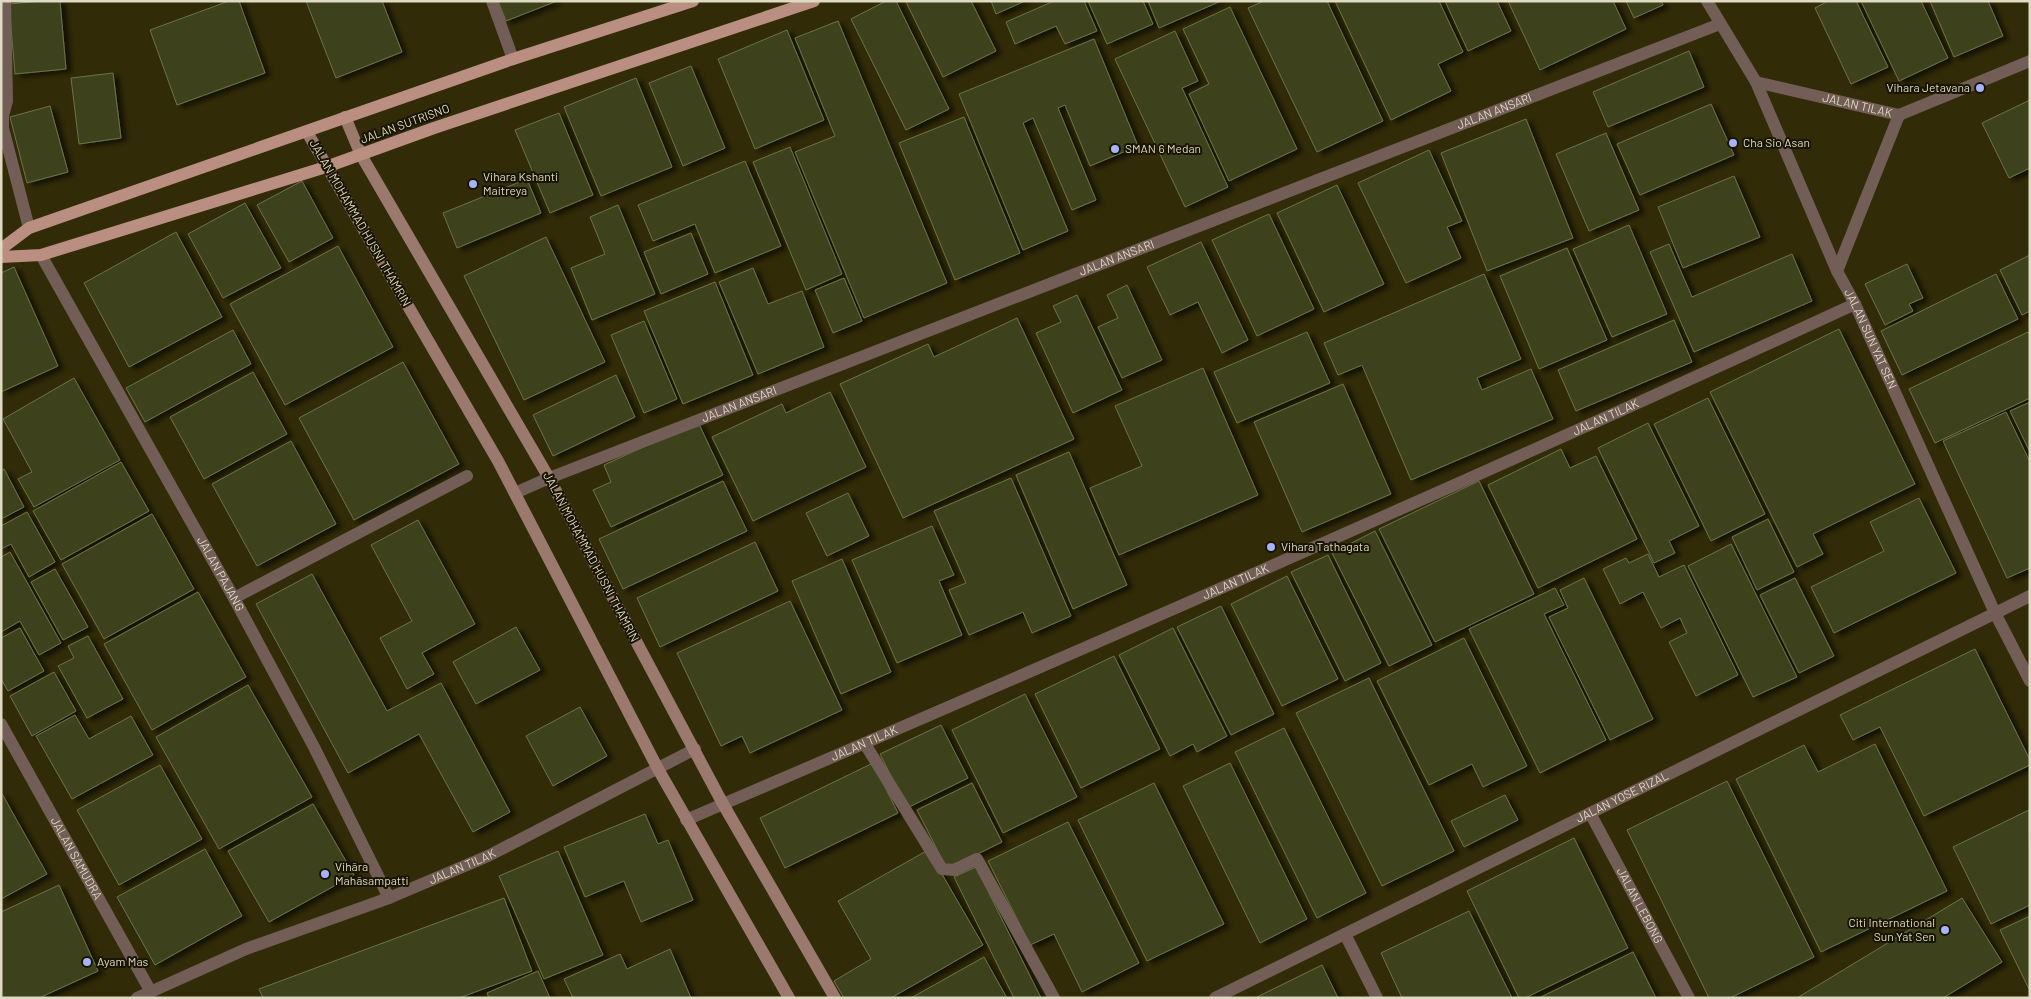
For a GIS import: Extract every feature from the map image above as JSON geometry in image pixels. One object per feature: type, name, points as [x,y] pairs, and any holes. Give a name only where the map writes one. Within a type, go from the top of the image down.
[{"type":"main road","name":"JALAN SUTRISNO","points":[[1,249],[29,228],[672,4],[692,1]]},
{"type":"main road","name":"JALAN SUTRISNO","points":[[1,257],[40,256],[326,167],[434,128],[814,1]]},
{"type":"main road","name":"JALAN MOHAMMAD HUSNI THAMRIN","points":[[345,117],[361,155],[549,478],[723,804],[835,998]]},
{"type":"main road","name":"JALAN MOHAMMAD HUSNI THAMRIN","points":[[307,132],[515,493],[658,769],[789,998]]},
{"type":"street","points":[[5,1],[7,101],[2,116],[3,128],[29,228]]},
{"type":"street","points":[[492,1],[512,59]]},
{"type":"street","name":"JALAN SUN YAT SEN","points":[[1707,1],[1756,82],[1837,271],[1855,304],[1995,613],[2030,681]]},
{"type":"street","name":"JALAN ANSARI","points":[[515,493],[549,478],[1720,24]]},
{"type":"street","name":"JALAN TILAK","points":[[1756,82],[1899,115],[2030,61]]},
{"type":"street","name":"JALAN TILAK","points":[[1837,271],[1899,115]]},
{"type":"street","name":"JALAN PAJANG","points":[[40,256],[234,598],[314,747],[389,898]]},
{"type":"street","name":"JALAN TILAK","points":[[686,820],[865,744],[1566,436],[1855,304]]},
{"type":"street","points":[[234,598],[467,476]]},
{"type":"street","name":"JALAN YOSE RIZAL","points":[[1215,998],[2030,596]]},
{"type":"street","name":"JALAN SAMUDRA","points":[[1,724],[151,992]]},
{"type":"street","points":[[865,744],[942,869],[954,870],[977,860],[1054,998]]},
{"type":"street","name":"JALAN TILAK","points":[[137,998],[246,949],[389,898],[488,856],[695,750]]},
{"type":"street","name":"JALAN LEBONG","points":[[1590,813],[1689,998]]},
{"type":"street","points":[[1345,934],[1377,998]]},
{"type":"building","points":[[60,1],[66,69],[15,74],[9,4]]},
{"type":"building","points":[[229,1],[239,1],[265,73],[177,105],[150,30]]},
{"type":"building","points":[[306,1],[382,1],[402,52],[336,78]]},
{"type":"building","points":[[498,1],[557,1],[506,21]]},
{"type":"building","points":[[886,1],[896,1],[949,109],[906,130],[851,19]]},
{"type":"building","points":[[907,1],[971,1],[996,51],[943,77]]},
{"type":"building","points":[[991,1],[1025,1],[996,14]]},
{"type":"building","points":[[1054,1],[1084,1],[1097,31],[1065,44],[1056,26],[1015,44],[1006,22]]},
{"type":"building","points":[[1088,1],[1143,1],[1153,24],[1107,44]]},
{"type":"building","points":[[1148,1],[1221,1],[1159,28]]},
{"type":"building","points":[[1264,1],[1327,1],[1383,121],[1317,152],[1248,8]]},
{"type":"building","points":[[1335,1],[1439,1],[1463,52],[1438,64],[1451,91],[1391,120]]},
{"type":"building","points":[[1445,1],[1497,1],[1511,31],[1468,51]]},
{"type":"building","points":[[1508,1],[1613,1],[1626,29],[1540,70]]},
{"type":"building","points":[[1626,1],[1661,1],[1663,5],[1634,18]]},
{"type":"building","points":[[1828,1],[1856,1],[1888,67],[1851,84],[1815,8]]},
{"type":"building","points":[[1861,1],[1921,1],[1948,58],[1899,81]]},
{"type":"building","points":[[1930,1],[1988,1],[2003,36],[1954,57]]},
{"type":"building","points":[[1230,7],[1297,149],[1229,181],[1189,94],[1209,84],[1183,29]]},
{"type":"building","points":[[838,21],[947,283],[864,318],[795,152],[835,136],[795,38]]},
{"type":"building","points":[[787,30],[824,120],[755,149],[718,59]]},
{"type":"building","points":[[1175,31],[1198,81],[1182,88],[1228,187],[1185,207],[1115,59]]},
{"type":"building","points":[[1094,39],[1138,146],[1090,166],[1065,105],[1058,108],[1096,200],[1072,210],[1033,118],[1023,123],[1068,231],[1023,250],[959,94]]},
{"type":"building","points":[[1689,51],[1704,87],[1608,127],[1593,92]]},
{"type":"building","points":[[691,66],[725,148],[683,166],[649,83]]},
{"type":"building","points":[[113,73],[121,138],[79,144],[71,78]]},
{"type":"building","points":[[636,78],[672,167],[601,196],[564,107]]},
{"type":"building","points":[[2030,100],[2030,168],[2009,178],[1982,123]]},
{"type":"building","points":[[1711,104],[1734,155],[1640,195],[1617,144]]},
{"type":"building","points":[[50,106],[68,172],[27,183],[10,117]]},
{"type":"building","points":[[559,113],[593,195],[550,213],[515,130]]},
{"type":"building","points":[[964,117],[1020,253],[955,280],[899,143]]},
{"type":"building","points":[[1526,119],[1573,238],[1487,271],[1441,153]]},
{"type":"building","points":[[1606,133],[1639,210],[1589,231],[1556,154]]},
{"type":"building","points":[[790,147],[842,274],[806,290],[753,162]]},
{"type":"building","points":[[1429,150],[1462,221],[1447,227],[1461,258],[1406,283],[1358,183]]},
{"type":"building","points":[[745,161],[781,246],[715,273],[695,224],[653,241],[638,205]]},
{"type":"building","points":[[1734,176],[1760,237],[1683,268],[1658,207]]},
{"type":"building","points":[[527,179],[541,213],[457,248],[443,213]]},
{"type":"building","points":[[302,181],[333,238],[289,262],[257,205]]},
{"type":"building","points":[[1337,185],[1384,284],[1324,312],[1277,213]]},
{"type":"building","points":[[245,203],[281,268],[223,298],[188,234]]},
{"type":"building","points":[[618,205],[655,294],[592,320],[571,268],[605,254],[590,217]]},
{"type":"building","points":[[1269,214],[1314,309],[1257,336],[1212,240]]},
{"type":"building","points":[[1629,225],[1667,314],[1612,337],[1573,249]]},
{"type":"building","points":[[176,232],[222,317],[129,367],[84,283]]},
{"type":"building","points":[[691,233],[708,274],[661,294],[644,252]]},
{"type":"building","points":[[546,237],[605,362],[524,400],[464,276]]},
{"type":"building","points":[[1201,242],[1248,340],[1222,353],[1198,302],[1170,315],[1147,267]]},
{"type":"building","points":[[1669,244],[1692,297],[1792,254],[1812,301],[1694,352],[1650,252]]},
{"type":"building","points":[[338,246],[393,347],[285,405],[230,304]]},
{"type":"building","points":[[1567,248],[1607,340],[1539,369],[1500,276]]},
{"type":"building","points":[[2030,255],[2030,311],[2022,315],[2000,270]]},
{"type":"building","points":[[1907,264],[1923,298],[1909,304],[1913,311],[1885,325],[1865,284]]},
{"type":"building","points":[[14,267],[58,366],[1,392],[1,273]]},
{"type":"building","points":[[753,268],[768,304],[802,291],[824,347],[758,374],[719,282]]},
{"type":"building","points":[[1484,274],[1521,359],[1477,378],[1482,390],[1531,369],[1553,419],[1411,480],[1362,365],[1338,375],[1324,343]]},
{"type":"building","points":[[1996,274],[2018,319],[1902,375],[1881,331]]},
{"type":"building","points":[[844,278],[862,321],[833,333],[815,290]]},
{"type":"building","points":[[715,282],[753,375],[683,404],[644,311]]},
{"type":"building","points":[[1127,285],[1162,360],[1122,378],[1098,327],[1118,318],[1107,295]]},
{"type":"building","points":[[1077,295],[1122,390],[1073,413],[1036,333],[1061,322],[1053,306]]},
{"type":"building","points":[[1017,318],[1074,439],[903,518],[840,384],[928,344],[934,357]]},
{"type":"building","points":[[1674,320],[1692,362],[1576,411],[1558,370]]},
{"type":"building","points":[[644,321],[677,399],[644,413],[611,335]]},
{"type":"building","points":[[1839,329],[1915,484],[1813,534],[1823,554],[1797,567],[1710,392]]},
{"type":"building","points":[[233,330],[251,364],[145,422],[126,388]]},
{"type":"building","points":[[1307,332],[1330,383],[1237,423],[1214,372]]},
{"type":"building","points":[[2028,332],[2030,335],[2030,398],[1935,443],[1909,389]]},
{"type":"building","points":[[403,362],[459,464],[354,520],[299,418]]},
{"type":"building","points":[[1203,368],[1258,495],[1119,555],[1090,488],[1142,466],[1115,406]]},
{"type":"building","points":[[253,372],[287,434],[204,479],[170,417]]},
{"type":"building","points":[[616,375],[635,417],[553,456],[533,415]]},
{"type":"building","points":[[74,378],[120,460],[34,507],[18,479],[32,472],[3,419]]},
{"type":"building","points":[[1343,384],[1391,494],[1302,532],[1254,422]]},
{"type":"building","points":[[830,392],[866,467],[753,521],[712,437],[782,404],[786,413]]},
{"type":"building","points":[[1708,398],[1765,514],[1711,541],[1654,424]]},
{"type":"building","points":[[2030,402],[2030,452],[2010,411]]},
{"type":"building","points":[[2006,412],[2030,462],[2030,568],[2007,578],[1943,441]]},
{"type":"building","points":[[698,422],[723,475],[611,527],[593,490],[611,482],[604,465]]},
{"type":"building","points":[[1648,423],[1699,526],[1669,541],[1675,553],[1654,563],[1598,448]]},
{"type":"building","points":[[291,441],[336,524],[257,566],[212,484]]},
{"type":"building","points":[[1561,449],[1570,468],[1596,456],[1637,539],[1538,588],[1488,485]]},
{"type":"building","points":[[1069,452],[1127,585],[1073,609],[1016,475]]},
{"type":"building","points":[[121,462],[149,511],[61,560],[33,511]]},
{"type":"building","points":[[4,469],[24,507],[1,519],[1,471]]},
{"type":"building","points":[[1011,478],[1071,616],[1032,633],[1023,612],[969,635],[949,590],[966,583],[934,511]]},
{"type":"building","points":[[723,481],[747,531],[623,589],[599,539]]},
{"type":"building","points":[[1479,481],[1534,594],[1435,642],[1379,529]]},
{"type":"building","points":[[848,493],[869,536],[827,556],[806,513]]},
{"type":"building","points":[[1919,498],[1956,573],[1834,633],[1811,587],[1884,551],[1870,522]]},
{"type":"building","points":[[27,512],[55,562],[29,577],[11,544],[1,549],[1,526]]},
{"type":"building","points":[[152,514],[194,589],[104,639],[62,564]]},
{"type":"building","points":[[1768,519],[1794,572],[1757,590],[1732,537]]},
{"type":"building","points":[[418,520],[475,624],[422,653],[434,674],[407,689],[380,638],[412,621],[371,545]]},
{"type":"building","points":[[932,526],[954,575],[939,581],[962,635],[897,663],[852,560]]},
{"type":"building","points":[[1375,531],[1432,645],[1389,666],[1332,553]]},
{"type":"building","points":[[755,542],[778,591],[660,647],[637,598]]},
{"type":"building","points":[[1731,544],[1797,677],[1753,697],[1688,566]]},
{"type":"building","points":[[10,552],[61,643],[39,655],[20,621],[1,632],[1,557]]},
{"type":"building","points":[[1648,554],[1659,577],[1684,565],[1738,675],[1696,696],[1669,642],[1687,633],[1680,618],[1661,628],[1643,592],[1620,604],[1603,569],[1626,558],[1629,563]]},
{"type":"building","points":[[1328,555],[1381,663],[1345,681],[1291,572]]},
{"type":"building","points":[[842,559],[891,672],[841,694],[792,581]]},
{"type":"building","points":[[55,569],[88,627],[63,640],[31,582]]},
{"type":"building","points":[[312,574],[387,711],[441,683],[510,812],[473,832],[419,734],[348,773],[256,604]]},
{"type":"building","points":[[1287,576],[1338,679],[1282,706],[1231,604]]},
{"type":"building","points":[[1584,578],[1653,719],[1610,740],[1549,617],[1568,608],[1560,590]]},
{"type":"building","points":[[1795,578],[1834,656],[1799,673],[1760,595]]},
{"type":"building","points":[[1555,588],[1564,605],[1544,614],[1606,740],[1540,773],[1469,629]]},
{"type":"building","points":[[198,592],[246,677],[152,730],[104,644]]},
{"type":"building","points":[[790,601],[842,710],[750,753],[742,736],[721,746],[677,653]]},
{"type":"building","points":[[1221,606],[1274,714],[1231,735],[1177,627]]},
{"type":"building","points":[[516,627],[540,670],[476,704],[453,662]]},
{"type":"building","points":[[20,628],[44,671],[8,691],[1,679],[1,638]]},
{"type":"building","points":[[1173,628],[1227,736],[1197,752],[1193,744],[1170,756],[1119,655]]},
{"type":"building","points":[[88,636],[123,699],[87,718],[58,666],[74,658],[68,646]]},
{"type":"building","points":[[1464,638],[1527,766],[1483,787],[1472,764],[1429,785],[1377,681]]},
{"type":"building","points":[[1975,649],[2030,760],[2030,765],[1924,816],[1880,727],[1853,740],[1840,715]]},
{"type":"building","points":[[1114,656],[1160,749],[1081,788],[1035,694]]},
{"type":"building","points":[[54,672],[76,711],[32,736],[10,696]]},
{"type":"building","points":[[1369,678],[1454,851],[1382,886],[1296,713]]},
{"type":"building","points":[[248,685],[312,797],[219,849],[156,737]]},
{"type":"building","points":[[1025,694],[1077,797],[1003,833],[952,730]]},
{"type":"building","points":[[580,707],[607,756],[553,786],[526,736]]},
{"type":"building","points":[[75,715],[89,739],[131,716],[153,755],[72,799],[36,736]]},
{"type":"building","points":[[941,725],[968,778],[907,808],[880,754]]},
{"type":"building","points":[[1284,728],[1366,893],[1317,918],[1235,752]]},
{"type":"building","points":[[1875,744],[1947,891],[1821,952],[1736,779],[1804,745],[1818,772]]},
{"type":"building","points":[[873,763],[898,813],[785,868],[760,818]]},
{"type":"building","points":[[1230,763],[1307,919],[1260,943],[1183,786]]},
{"type":"building","points":[[160,765],[202,839],[119,885],[77,810]]},
{"type":"building","points":[[1727,781],[1814,957],[1730,998],[1709,998],[1627,830]]},
{"type":"building","points":[[972,783],[1002,842],[947,869],[917,810]]},
{"type":"building","points":[[1154,783],[1224,924],[1147,961],[1078,820]]},
{"type":"building","points":[[1,792],[47,874],[1,899]]},
{"type":"building","points":[[1505,795],[1518,820],[1464,847],[1451,821]]},
{"type":"building","points":[[313,804],[354,875],[269,922],[228,851]]},
{"type":"building","points":[[2029,810],[2030,905],[1991,924],[1953,847]]},
{"type":"building","points":[[645,814],[658,844],[668,840],[693,900],[641,922],[624,881],[585,897],[564,847]]},
{"type":"building","points":[[1068,822],[1139,963],[1082,992],[1054,934],[1030,945],[988,861]]},
{"type":"building","points":[[1574,838],[1628,948],[1525,998],[1519,998],[1467,891]]},
{"type":"building","points":[[205,849],[242,916],[155,965],[117,897]]},
{"type":"building","points":[[928,850],[983,945],[891,998],[844,998],[834,981],[871,959],[838,901]]},
{"type":"building","points":[[558,851],[603,955],[544,979],[499,876]]},
{"type":"building","points":[[976,867],[1041,998],[1014,998],[954,877]]},
{"type":"building","points":[[59,885],[98,971],[39,998],[1,998],[1,912]]},
{"type":"building","points":[[504,898],[532,971],[459,998],[263,998],[259,989]]},
{"type":"building","name":"Citi International Sun Yat Sen","points":[[1962,898],[2002,962],[1943,998],[1797,998]]},
{"type":"building","points":[[1469,911],[1512,998],[1402,998],[1381,953]]},
{"type":"building","points":[[2030,916],[2030,991],[2000,930]]},
{"type":"building","points":[[670,949],[691,998],[573,998],[564,979],[620,954],[627,969]]},
{"type":"building","points":[[1633,952],[1656,998],[1539,998]]},
{"type":"building","points":[[984,957],[1007,998],[911,998]]},
{"type":"building","points":[[1322,965],[1338,998],[1255,998]]},
{"type":"building","points":[[538,971],[550,998],[489,998],[487,993]]},
{"type":"place","name":"Vihara Jetavana","points":[[1980,88]]},
{"type":"place","name":"Cha Sio Asan","points":[[1733,143]]},
{"type":"place","name":"SMAN 6 Medan","points":[[1115,149]]},
{"type":"place","name":"Vihara Kshanti Maitreya","points":[[473,184]]},
{"type":"place","name":"Vihara Tathagata","points":[[1271,547]]},
{"type":"place","name":"Vihāra Mahāsampatti","points":[[325,874]]},
{"type":"place","name":"Citi International Sun Yat Sen","points":[[1945,930]]},
{"type":"place","name":"Ayam Mas","points":[[87,962]]}]
